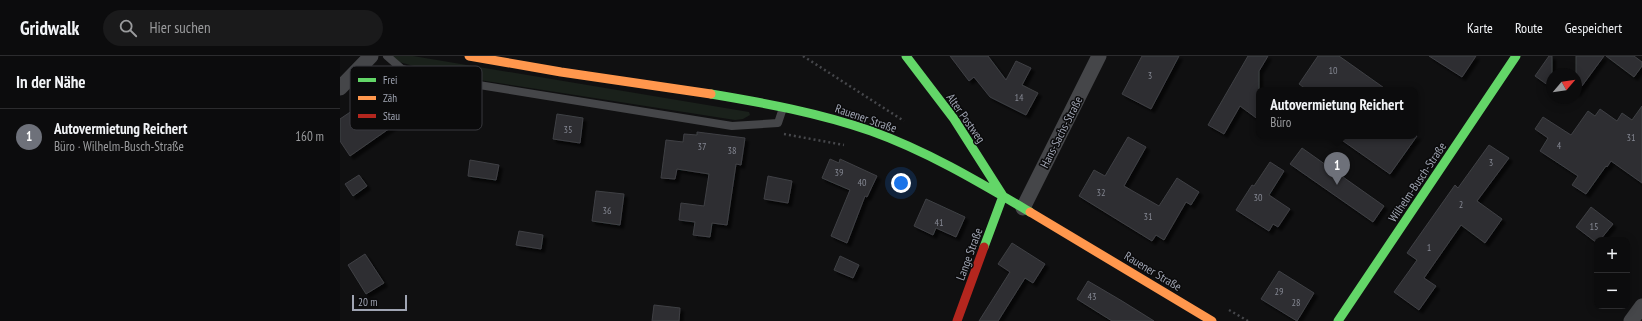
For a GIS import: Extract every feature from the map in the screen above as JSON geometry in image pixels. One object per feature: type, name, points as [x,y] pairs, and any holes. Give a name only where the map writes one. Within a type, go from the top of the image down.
[{"type":"main road","name":"Rauener Straße","points":[[469,56],[562,72],[709,93],[783,107],[840,121],[874,132],[934,158],[1003,196],[1212,321]]},
{"type":"main road","name":"Alter Postweg","points":[[906,56],[954,119],[1003,196]]},
{"type":"main road","name":"Wilhelm-Busch-Straße","points":[[1338,321],[1516,56]]},
{"type":"main road","name":"Lange Straße","points":[[957,321],[1003,196]]},
{"type":"street","points":[[361,66],[371,56]]},
{"type":"street","name":"Hans-Sachs-Straße","points":[[1023,208],[1099,56]]},
{"type":"street","points":[[340,88],[350,78]]},
{"type":"street","points":[[1631,321],[1642,306]]},
{"type":"lane","points":[[387,56],[399,66]]},
{"type":"lane","points":[[482,85],[732,126],[778,123],[783,107]]},
{"type":"path","points":[[777,133],[847,146]]},
{"type":"shaded area","points":[[392,56],[413,56],[473,66],[414,66],[399,62]]},
{"type":"shaded area","points":[[482,68],[749,112],[750,115],[743,119],[735,120],[482,80]]},
{"type":"building","points":[[950,56],[988,56],[1006,80],[1016,61],[1031,68],[1022,85],[1038,93],[1026,115],[990,97],[974,77],[969,81]]},
{"type":"building","points":[[1142,56],[1179,56],[1151,109],[1122,94]]},
{"type":"building","points":[[1248,56],[1268,56],[1259,71],[1259,87],[1256,87],[1256,118],[1240,106],[1224,134],[1208,125]]},
{"type":"building","points":[[1318,56],[1339,56],[1383,87],[1303,87],[1299,84]]},
{"type":"building","points":[[1429,56],[1476,56],[1462,77]]},
{"type":"building","points":[[1549,56],[1552,56],[1552,68],[1546,68],[1546,84],[1535,76]]},
{"type":"building","points":[[1576,56],[1604,56],[1582,86],[1582,68],[1576,68]]},
{"type":"building","points":[[1606,56],[1634,56],[1642,62],[1642,66],[1634,77]]},
{"type":"building","points":[[1642,106],[1642,183],[1611,161],[1586,194],[1572,185],[1578,176],[1540,151],[1548,138],[1535,129],[1543,117],[1571,135],[1588,111],[1595,116],[1600,109],[1617,121],[1622,113],[1632,120]]},
{"type":"building","points":[[350,112],[350,130],[387,130],[350,156],[340,141],[340,119]]},
{"type":"building","points":[[557,114],[583,118],[580,143],[553,139]]},
{"type":"building","points":[[697,132],[745,138],[741,165],[736,164],[727,225],[712,223],[710,237],[693,235],[695,222],[679,220],[681,203],[704,206],[709,174],[677,169],[675,179],[661,178],[666,140],[683,142],[684,134],[697,135]]},
{"type":"building","points":[[1128,137],[1146,147],[1124,186],[1159,206],[1177,178],[1199,192],[1191,205],[1186,202],[1164,240],[1156,235],[1152,241],[1079,196],[1094,170],[1105,176]]},
{"type":"building","points":[[1340,139],[1415,139],[1390,174]]},
{"type":"building","points":[[1489,145],[1509,158],[1477,201],[1502,219],[1485,243],[1461,225],[1424,278],[1436,286],[1419,310],[1394,292],[1417,260],[1407,253],[1455,185],[1458,188]]},
{"type":"building","points":[[1302,148],[1384,206],[1373,222],[1290,164]]},
{"type":"building","points":[[830,159],[839,163],[840,159],[877,176],[867,197],[865,196],[847,243],[831,236],[850,190],[822,178]]},
{"type":"building","points":[[470,160],[499,165],[496,180],[468,176]]},
{"type":"building","points":[[1270,162],[1284,171],[1269,195],[1290,209],[1278,227],[1273,224],[1269,231],[1236,210],[1252,185],[1254,186]]},
{"type":"building","points":[[359,175],[367,186],[353,196],[345,184]]},
{"type":"building","points":[[768,176],[792,181],[788,203],[764,199]]},
{"type":"building","points":[[596,191],[624,194],[620,225],[592,221]]},
{"type":"building","points":[[926,199],[965,217],[956,237],[936,228],[933,235],[914,226]]},
{"type":"building","points":[[1591,207],[1613,224],[1602,237],[1594,237],[1594,241],[1576,227]]},
{"type":"building","points":[[519,231],[543,235],[541,249],[516,245]]},
{"type":"building","points":[[1012,243],[1045,264],[1033,283],[1025,278],[998,321],[979,321],[1010,272],[998,264]]},
{"type":"building","points":[[365,254],[384,283],[366,294],[348,265]]},
{"type":"building","points":[[840,256],[859,265],[853,278],[834,270]]},
{"type":"building","points":[[1279,271],[1314,293],[1297,321],[1261,299]]},
{"type":"building","points":[[1088,281],[1154,321],[1112,321],[1077,299]]},
{"type":"building","points":[[654,305],[680,308],[679,321],[652,321]]},
{"type":"traffic: fast","points":[[906,56],[954,119],[1003,196],[984,247]]},
{"type":"traffic: fast","points":[[1338,321],[1516,56]]},
{"type":"traffic: fast","points":[[711,94],[792,109],[871,131],[912,148],[972,178],[1030,212]]},
{"type":"traffic: slow","points":[[469,56],[561,72],[711,94]]},
{"type":"traffic: slow","points":[[1030,212],[1212,321]]},
{"type":"traffic: jam","points":[[957,321],[984,247]]},
{"type":"place","name":"Autovermietung Reichert","points":[[1337,185]]}]
